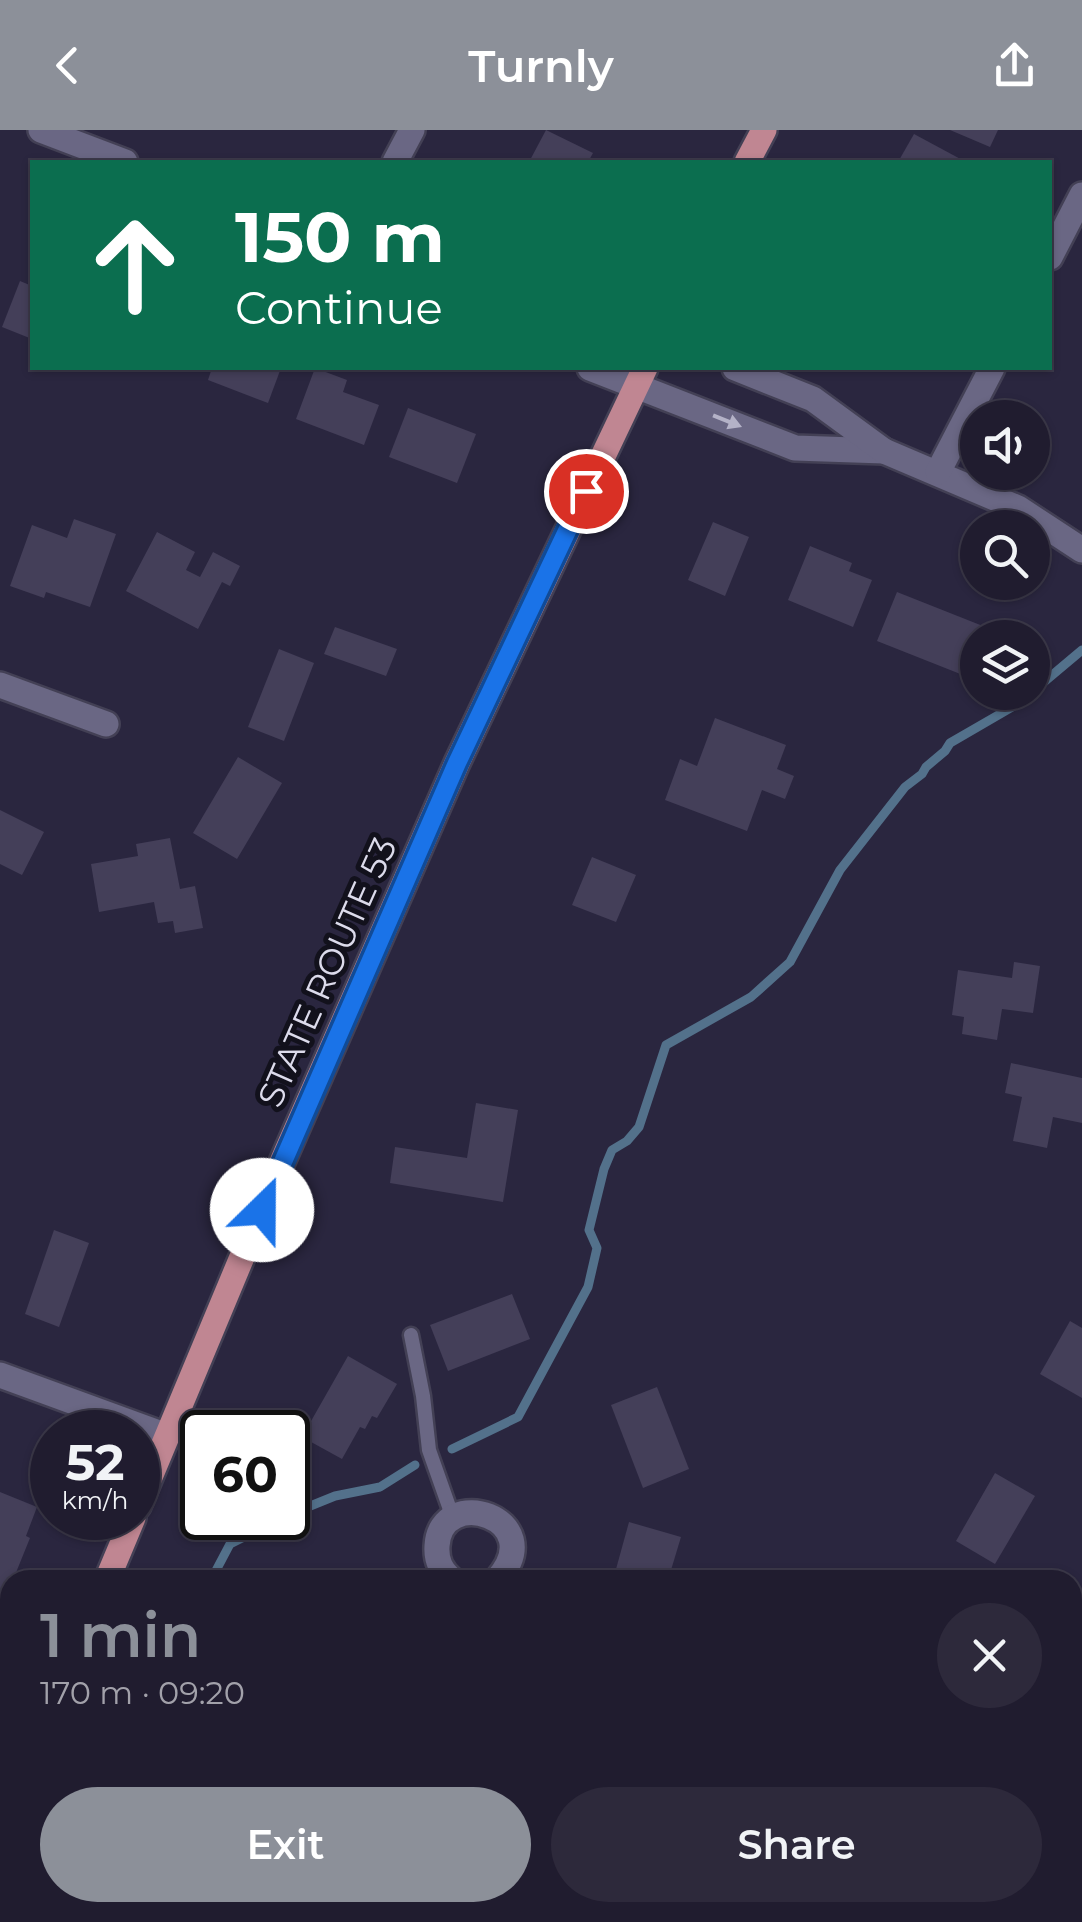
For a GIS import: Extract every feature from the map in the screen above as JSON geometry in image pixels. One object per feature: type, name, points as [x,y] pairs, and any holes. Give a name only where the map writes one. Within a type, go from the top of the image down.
[{"type":"main road","points":[[748,160],[764,130]]},
{"type":"main road","name":"STATE ROUTE 53","points":[[160,1453],[449,781],[640,376]]},
{"type":"main road","points":[[111,1570],[124,1540]]},
{"type":"street","points":[[40,130],[120,160]]},
{"type":"street","points":[[397,160],[412,130]]},
{"type":"street","points":[[1052,253],[1082,195]]},
{"type":"street","points":[[602,370],[640,376],[795,448],[884,451]]},
{"type":"street","points":[[741,370],[813,400],[884,451],[1018,508],[1082,550]]},
{"type":"street","points":[[938,472],[991,370]]},
{"type":"street","points":[[0,685],[106,724]]},
{"type":"street","points":[[0,1375],[167,1436]]},
{"type":"street","points":[[442,1570],[437,1560],[437,1540],[446,1523],[465,1513],[481,1512],[497,1520],[508,1532],[512,1545],[505,1570]]},
{"type":"lane","points":[[411,1335],[429,1450],[453,1518]]},
{"type":"building","points":[[546,130],[593,153],[589,160],[530,160]]},
{"type":"building","points":[[950,130],[998,130],[990,147]]},
{"type":"building","points":[[914,134],[962,160],[899,160]]},
{"type":"building","points":[[20,281],[30,285],[30,338],[2,327]]},
{"type":"building","points":[[211,370],[280,370],[268,403],[208,380]]},
{"type":"building","points":[[314,370],[347,380],[343,392],[379,405],[364,445],[296,419]]},
{"type":"building","points":[[408,408],[476,434],[457,483],[389,457]]},
{"type":"building","points":[[74,519],[116,534],[90,607],[46,592],[44,598],[10,586],[32,525],[67,538]]},
{"type":"building","points":[[713,522],[749,537],[725,596],[688,580]]},
{"type":"building","points":[[157,532],[195,552],[186,570],[200,577],[213,552],[240,566],[230,586],[222,582],[198,629],[126,591]]},
{"type":"building","points":[[810,546],[852,563],[849,571],[872,580],[853,627],[788,600]]},
{"type":"building","points":[[897,592],[968,620],[960,620],[960,674],[877,641]]},
{"type":"building","points":[[335,627],[397,649],[386,676],[324,654]]},
{"type":"building","points":[[279,649],[314,663],[284,741],[248,727]]},
{"type":"building","points":[[715,718],[786,745],[777,769],[794,776],[785,799],[762,790],[747,831],[665,800],[680,759],[697,766]]},
{"type":"building","points":[[238,757],[282,783],[237,859],[193,833]]},
{"type":"building","points":[[0,810],[44,832],[22,875],[0,864]]},
{"type":"building","points":[[170,838],[180,889],[195,886],[203,928],[175,933],[173,921],[158,923],[154,902],[99,912],[91,864],[138,856],[136,844]]},
{"type":"building","points":[[592,857],[636,875],[616,922],[572,905]]},
{"type":"building","points":[[1014,962],[1040,966],[1033,1013],[1002,1009],[997,1040],[962,1034],[964,1017],[952,1015],[958,970],[1012,978]]},
{"type":"building","points":[[1011,1063],[1082,1078],[1082,1123],[1053,1117],[1047,1148],[1013,1141],[1022,1097],[1005,1093]]},
{"type":"building","points":[[476,1103],[518,1110],[503,1202],[390,1183],[395,1147],[467,1158]]},
{"type":"building","points":[[54,1230],[89,1243],[59,1327],[25,1314]]},
{"type":"building","points":[[512,1294],[530,1339],[448,1371],[430,1325]]},
{"type":"building","points":[[1070,1321],[1082,1328],[1082,1398],[1040,1374]]},
{"type":"building","points":[[348,1356],[397,1384],[377,1418],[372,1416],[365,1429],[360,1427],[342,1459],[310,1441],[310,1423]]},
{"type":"building","points":[[657,1387],[689,1469],[643,1488],[611,1405]]},
{"type":"building","points":[[995,1473],[1035,1496],[995,1564],[956,1541]]},
{"type":"building","points":[[0,1492],[30,1504],[26,1536],[30,1538],[17,1570],[0,1570]]},
{"type":"building","points":[[629,1522],[681,1537],[671,1570],[616,1570]]},
{"type":"waterway","points":[[452,1449],[518,1417],[588,1287],[597,1248],[589,1230],[604,1169],[612,1150],[639,1127],[666,1045],[751,997],[790,962],[840,870],[905,787],[950,743],[1033,695],[1082,650]]},
{"type":"waterway","points":[[310,1506],[335,1496],[380,1487],[415,1465]]},
{"type":"waterway","points":[[216,1570],[230,1544],[238,1540]]},
{"type":"route","points":[[262,1210],[457,763],[586,491]]}]
